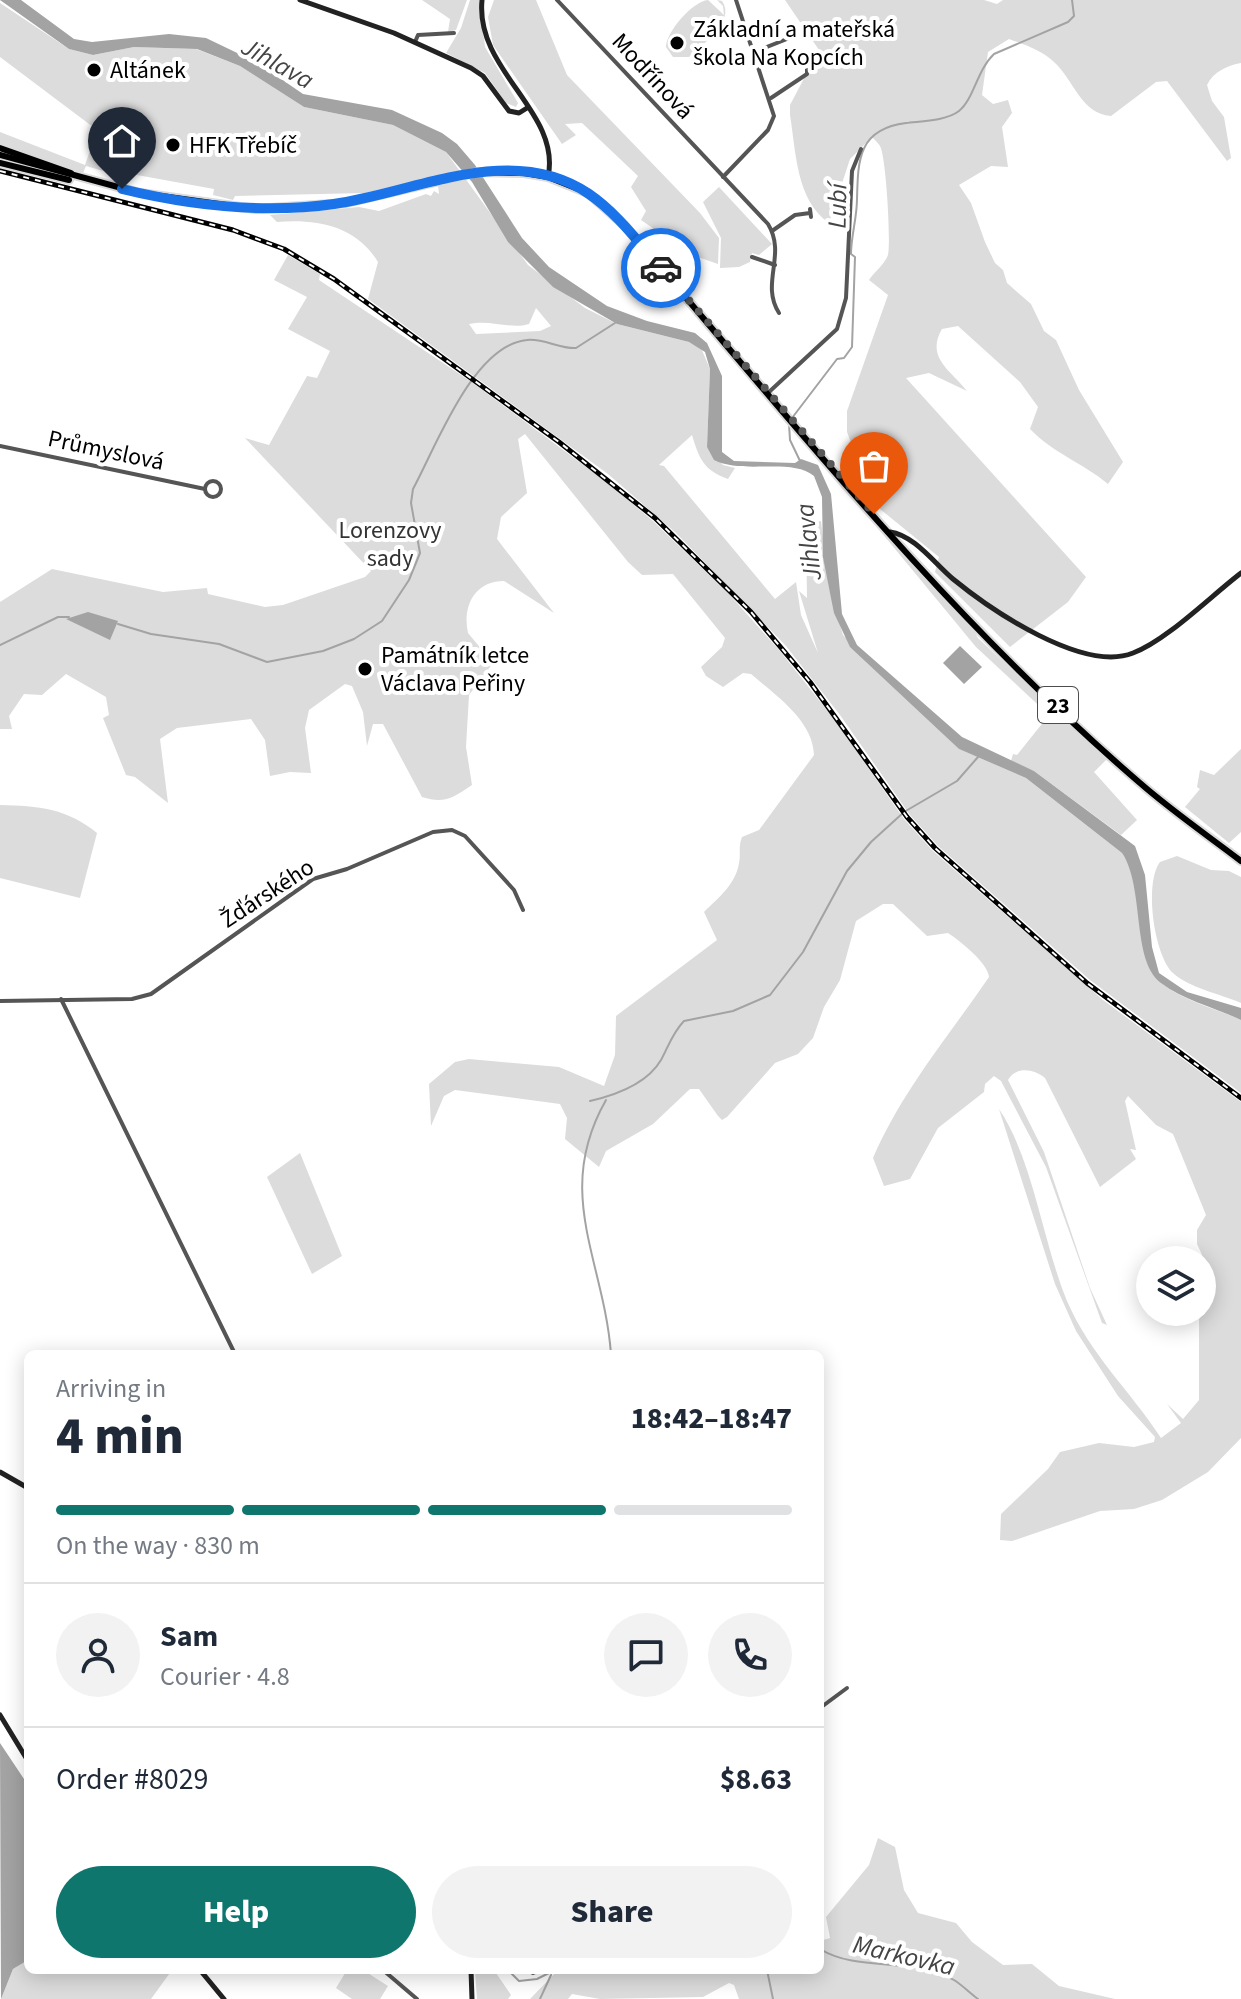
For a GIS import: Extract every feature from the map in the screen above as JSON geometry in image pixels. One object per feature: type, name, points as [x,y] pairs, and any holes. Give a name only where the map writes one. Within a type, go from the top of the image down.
[{"type":"main road","points":[[0,148],[96,184]]},
{"type":"main road","points":[[0,155],[96,184]]},
{"type":"main road","points":[[0,163],[46,177],[193,203],[272,209],[346,203],[447,178],[494,171],[548,174],[588,193],[606,208],[769,392]]},
{"type":"main road","name":"23","points":[[769,392],[848,486],[969,618],[1126,770],[1241,861]]},
{"type":"street","points":[[482,0],[482,23],[488,47],[544,137],[548,174]]},
{"type":"street","name":"Modřínová","points":[[557,0],[772,231]]},
{"type":"street","points":[[723,177],[771,125],[774,110],[736,1],[743,0]]},
{"type":"street","points":[[302,1],[415,42],[480,73],[509,111],[519,113],[527,108]]},
{"type":"street","points":[[415,42],[418,35],[425,32],[454,33]]},
{"type":"street","points":[[754,52],[792,37]]},
{"type":"street","points":[[771,98],[807,74],[807,67]]},
{"type":"street","points":[[769,392],[837,329],[846,298],[852,171],[861,149]]},
{"type":"street","points":[[758,213],[765,207]]},
{"type":"street","points":[[779,313],[770,282],[778,248],[772,231],[795,215],[810,213]]},
{"type":"street","points":[[752,257],[775,265]]},
{"type":"street","points":[[775,307],[782,303]]},
{"type":"street","name":"Průmyslová","points":[[0,446],[205,489]]},
{"type":"street","points":[[212,481],[221,489],[213,497],[205,489],[212,481]]},
{"type":"street","points":[[890,532],[908,539],[985,604],[1009,619],[1077,650],[1105,658],[1143,649],[1241,573]]},
{"type":"street","name":"Žďárského","points":[[0,1001],[132,999],[151,994],[313,879],[347,869],[433,832],[452,830],[465,836],[514,890],[523,910]]},
{"type":"street","points":[[61,999],[233,1350]]},
{"type":"street","points":[[0,1472],[24,1486]]},
{"type":"street","points":[[824,1705],[847,1688]]},
{"type":"street","points":[[0,1715],[24,1754]]},
{"type":"street","points":[[203,1974],[224,1999]]},
{"type":"street","points":[[388,1974],[417,1999]]},
{"type":"street","points":[[471,1974],[472,1999]]},
{"type":"green space","points":[[422,0],[467,0],[456,30],[448,32],[450,19]]},
{"type":"green space","points":[[470,0],[479,0],[485,47],[518,103],[516,107],[506,103],[485,73],[446,53],[461,28]]},
{"type":"green space","points":[[494,0],[536,0],[567,75],[700,213],[719,238],[718,264],[692,255],[641,220],[646,211],[631,187],[638,176],[582,123],[565,124],[576,135],[562,144],[493,45],[488,17]]},
{"type":"green space","points":[[708,0],[724,15],[723,6],[717,0],[722,1],[725,9],[725,16],[721,24],[689,57],[673,57],[666,47],[670,33],[688,11]]},
{"type":"green space","points":[[785,0],[984,0],[997,4],[1003,0],[1241,0],[1241,63],[1221,70],[1207,85],[1212,101],[1224,117],[1231,158],[1227,161],[1167,81],[1156,82],[1111,116],[1101,114],[1085,103],[1061,69],[1038,51],[1009,39],[988,52],[982,95],[993,104],[1008,100],[1012,113],[1002,127],[1008,167],[991,166],[959,185],[971,203],[995,263],[1003,270],[1007,283],[1031,304],[1044,331],[1056,340],[1079,390],[1123,462],[1108,484],[1039,437],[1030,429],[1038,407],[1020,382],[958,326],[942,329],[938,339],[938,356],[967,391],[929,373],[906,378],[1086,577],[1068,602],[1010,647],[935,572],[939,557],[880,509],[855,475],[856,455],[847,432],[847,411],[888,295],[869,280],[888,255],[884,165],[880,146],[872,137],[850,159],[829,223],[810,202],[799,174],[790,105],[819,50]]},
{"type":"green space","points":[[0,3],[69,49],[93,55],[134,47],[196,49],[240,66],[304,107],[393,125],[446,152],[528,265],[585,308],[617,324],[689,342],[701,348],[710,369],[707,447],[723,465],[735,468],[728,479],[713,472],[700,457],[692,435],[659,465],[664,466],[775,599],[796,582],[801,615],[818,653],[799,591],[807,598],[806,533],[813,522],[821,521],[829,588],[843,635],[959,749],[1026,778],[1122,853],[1131,868],[1151,972],[1180,995],[1241,1020],[1241,1093],[1090,980],[938,846],[910,815],[840,715],[786,646],[676,533],[608,474],[368,299],[378,262],[358,240],[334,227],[306,222],[277,222],[270,215],[359,207],[379,211],[426,194],[431,196],[434,191],[439,194],[437,176],[365,193],[235,196],[233,200],[213,195],[214,189],[126,173],[121,176],[86,166],[83,173],[0,146],[0,132],[85,165],[97,130],[0,57]],"holes":[[[536,308],[551,326],[540,331],[476,334],[469,324],[522,326],[529,324]]]},
{"type":"green space","points":[[719,187],[772,244],[759,255],[752,253],[750,262],[739,267],[720,268],[721,238],[703,202]]},
{"type":"green space","name":"Lorenzovy sady","points":[[288,255],[320,274],[319,280],[473,383],[609,484],[653,521],[728,593],[780,651],[834,719],[904,819],[933,851],[1103,1000],[1241,1102],[1241,1438],[1208,1472],[1162,1500],[1134,1509],[1100,1511],[1012,1541],[1000,1540],[1001,1514],[1048,1469],[1060,1452],[1099,1443],[1134,1447],[1154,1442],[1155,1437],[1118,1396],[1076,1331],[1055,1284],[999,1109],[1021,1152],[1067,1301],[1087,1339],[1161,1438],[1181,1423],[1167,1404],[1183,1419],[1199,1400],[1199,1326],[1216,1326],[1216,1246],[1197,1244],[1197,1230],[1206,1215],[1173,1134],[1156,1125],[1128,1096],[1125,1101],[1136,1150],[1130,1149],[1136,1159],[1100,1187],[1045,1078],[1025,1070],[1008,1080],[1044,1152],[1090,1288],[1107,1325],[1102,1323],[1046,1167],[1001,1081],[994,1076],[985,1084],[984,1092],[938,1128],[910,1179],[884,1186],[873,1158],[885,1133],[926,1065],[989,977],[979,959],[959,941],[948,933],[927,936],[893,904],[883,904],[856,921],[840,980],[824,1007],[813,1038],[798,1054],[775,1063],[722,1120],[699,1089],[690,1089],[653,1124],[606,1151],[599,1167],[565,1139],[567,1118],[560,1104],[455,1090],[444,1096],[431,1126],[429,1084],[455,1062],[469,1059],[559,1067],[604,1086],[615,1055],[616,1016],[717,940],[704,912],[734,878],[742,837],[759,830],[814,755],[812,742],[800,720],[751,674],[743,673],[723,687],[706,676],[701,667],[722,647],[725,638],[673,574],[642,575],[628,562],[525,434],[518,439],[527,493],[501,517],[497,539],[554,613],[504,581],[485,585],[473,597],[467,613],[468,633],[493,663],[469,695],[466,747],[472,785],[459,793],[442,800],[422,797],[383,724],[373,724],[367,746],[363,712],[352,686],[345,684],[309,710],[305,728],[311,773],[290,772],[270,776],[265,740],[251,719],[177,728],[160,739],[168,803],[135,777],[126,775],[103,718],[109,715],[106,697],[66,674],[42,695],[24,694],[9,716],[12,729],[0,729],[0,602],[52,569],[163,592],[207,588],[208,594],[265,607],[283,605],[365,577],[371,571],[245,438],[269,445],[307,376],[317,378],[330,351],[288,329],[307,297],[274,280]]},
{"type":"green space","points":[[848,492],[969,621],[978,638],[1107,759],[1094,772],[1137,820],[1121,835],[1034,771],[1011,761],[1013,754],[1017,755],[1049,715],[976,647]]},
{"type":"green space","points":[[1241,749],[1241,832],[1229,843],[1185,807],[1200,789],[1197,787],[1200,770],[1214,775]]},
{"type":"green space","points":[[0,805],[27,806],[63,813],[97,833],[80,898],[0,878]]},
{"type":"green space","points":[[1177,856],[1211,870],[1229,871],[1241,877],[1241,1003],[1196,987],[1173,973],[1166,964],[1153,919],[1153,886],[1160,862]]},
{"type":"green space","points":[[300,1153],[342,1256],[312,1274],[267,1177]]},
{"type":"green space","points":[[878,1838],[895,1847],[904,1890],[918,1913],[956,1923],[972,1942],[1003,1965],[1032,1964],[1059,1986],[1115,1999],[739,1999],[734,1985],[729,1983],[703,1997],[600,1999],[572,1994],[568,1999],[530,1999],[554,1974],[824,1974],[824,1940],[830,1938],[826,1917],[869,1865]]},
{"type":"green space","points":[[24,1962],[24,1974],[169,1974],[151,1999],[1,1999],[13,1969]]},
{"type":"green space","points":[[345,1974],[369,1974],[388,1986],[380,1999],[352,1999],[336,1988]]},
{"type":"green space","points":[[475,1974],[497,1974],[511,1995],[508,1999],[477,1999]]},
{"type":"shaded area","points":[[0,0],[21,0],[74,39],[92,42],[169,34],[206,38],[258,63],[303,94],[392,110],[442,133],[457,144],[475,165],[522,238],[549,267],[607,306],[647,321],[695,333],[707,343],[722,376],[722,452],[734,461],[795,463],[801,459],[818,465],[831,494],[842,614],[857,645],[962,737],[1034,771],[1135,846],[1145,875],[1152,947],[1159,973],[1187,992],[1241,1008],[1241,1020],[1179,994],[1161,983],[1152,972],[1145,958],[1134,885],[1122,853],[1026,778],[959,749],[850,647],[834,613],[823,557],[822,497],[814,476],[793,468],[739,466],[714,460],[707,447],[710,369],[705,352],[689,342],[617,324],[553,287],[508,242],[472,182],[446,152],[393,125],[304,107],[240,66],[197,49],[134,47],[93,55],[69,49]]},
{"type":"shaded area","points":[[88,612],[118,621],[110,640],[66,619]]},
{"type":"shaded area","points":[[960,646],[982,667],[964,684],[943,663]]},
{"type":"shaded area","points":[[0,1743],[24,1779],[24,1962],[13,1969],[1,1999]]},
{"type":"waterway","name":"Lubí","points":[[792,418],[837,359],[844,358],[852,347],[855,257],[851,254],[851,247],[860,159],[870,139],[890,126],[940,119],[959,111],[994,54],[1068,22],[1074,16],[1072,0]]},
{"type":"waterway","points":[[118,624],[151,634],[219,644],[267,662],[323,651],[354,639],[382,621],[409,580],[420,553],[411,503],[413,489],[473,378],[490,359],[508,346],[533,340],[576,348],[615,323]]},
{"type":"waterway","name":"Lubí","points":[[789,424],[790,440],[801,463]]},
{"type":"waterway","points":[[0,645],[58,617],[69,617]]},
{"type":"waterway","points":[[590,1101],[620,1092],[648,1076],[684,1021],[733,1011],[770,995],[803,952],[847,871],[871,842],[904,812],[957,781],[978,757]]},
{"type":"waterway","points":[[606,1100],[591,1134],[583,1166],[582,1196],[611,1350]]},
{"type":"waterway","name":"Markovka","points":[[824,1951],[852,1961],[921,1968],[938,1973],[954,1980],[978,1999]]},
{"type":"waterway","name":"Markovka","points":[[512,1974],[519,1981],[537,1979],[547,1974]]},
{"type":"waterway","points":[[768,1974],[773,1999]]},
{"type":"waterway","points":[[540,1999],[551,1975]]},
{"type":"railway","points":[[0,171],[233,230],[284,249],[334,279],[559,442],[655,518],[751,612],[810,682],[907,817],[935,848],[1087,983],[1241,1098]]},
{"type":"way so far","points":[[661,268],[874,514]]},
{"type":"place","name":"Základní a mateřská škola Na Kopcích","points":[[677,43]]},
{"type":"place","name":"Altánek","points":[[94,70]]},
{"type":"place","name":"HFK Třebíč","points":[[173,145]]},
{"type":"place","name":"Památník letce Václava Peřiny","points":[[365,669]]},
{"type":"route","points":[[122,189],[219,206],[287,208],[346,203],[478,172],[532,174],[588,193],[626,227],[661,268]]},
{"type":"water label","name":"Jihlava","points":[[278,63]]},
{"type":"water label","name":"Jihlava","points":[[808,542]]}]
